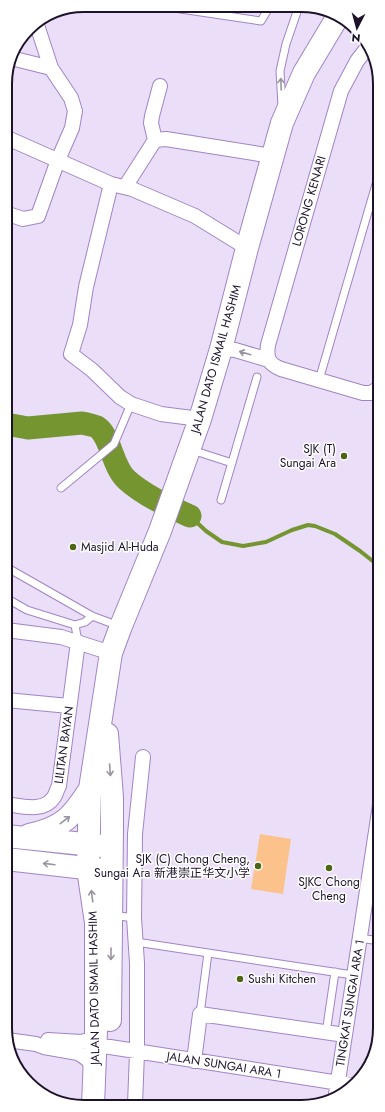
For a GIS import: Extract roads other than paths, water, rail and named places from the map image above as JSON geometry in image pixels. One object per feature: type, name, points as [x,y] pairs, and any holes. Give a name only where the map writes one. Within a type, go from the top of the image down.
[{"type":"main road","name":"JALAN DATO ISMAIL HASHIM","points":[[106,1100],[100,1041],[96,923],[88,869],[88,844],[90,789],[111,654],[160,531],[200,419],[221,349],[282,122],[304,73],[335,21]]},
{"type":"main road","name":"JALAN DATO ISMAIL HASHIM","points":[[93,1100],[95,1070],[100,1041],[112,915],[112,797],[108,736],[103,704]]},
{"type":"main road","points":[[12,837],[42,832],[54,828],[72,815],[90,789]]},
{"type":"main road","points":[[12,837],[112,847]]},
{"type":"main road","points":[[12,860],[112,871]]},
{"type":"street","points":[[12,215],[23,219],[38,216],[58,160],[72,128],[75,111],[71,98],[51,68],[38,29]]},
{"type":"street","name":"LORONG KENARI","points":[[269,360],[267,354],[268,345],[341,92],[357,61],[365,51]]},
{"type":"street","points":[[17,59],[51,68]]},
{"type":"street","points":[[126,187],[155,140],[151,123],[160,86]]},
{"type":"street","points":[[155,140],[166,139],[272,156]]},
{"type":"street","points":[[12,140],[112,184],[132,189],[195,216],[247,248]]},
{"type":"street","points":[[112,184],[86,287],[80,325],[71,354],[131,404],[161,414],[200,419]]},
{"type":"street","points":[[221,349],[234,350],[269,360],[273,365],[281,369],[362,393],[373,392]]},
{"type":"street","points":[[12,631],[61,637],[111,654]]},
{"type":"street","name":"LILITAN BAYAN","points":[[12,805],[34,807],[45,805],[54,798],[59,786],[78,642]]},
{"type":"street","points":[[12,701],[69,706]]},
{"type":"street","points":[[135,1100],[137,963],[134,918],[134,834],[144,757]]},
{"type":"street","name":"TINGKAT SUNGAI ARA 1","points":[[337,1088],[373,849]]},
{"type":"street","points":[[194,1061],[200,1014],[345,1035]]},
{"type":"street","points":[[36,1044],[46,1040],[81,1042],[89,1040],[100,1041]]},
{"type":"street","points":[[13,1041],[78,1053],[87,1059],[95,1070]]},
{"type":"street","name":"JALAN SUNGAI ARA 1","points":[[100,1041],[137,1052],[194,1061],[337,1088]]},
{"type":"lane","points":[[201,12],[261,21],[266,12]]},
{"type":"lane","points":[[282,122],[280,71],[286,44],[297,12]]},
{"type":"lane","points":[[319,380],[373,195]]},
{"type":"lane","points":[[221,500],[257,377]]},
{"type":"lane","points":[[61,488],[114,444],[131,404]]},
{"type":"lane","points":[[190,449],[232,463]]},
{"type":"lane","points":[[12,570],[92,616],[121,626]]},
{"type":"lane","points":[[12,601],[27,610],[75,625],[85,622],[92,616]]},
{"type":"lane","points":[[75,625],[78,642]]},
{"type":"lane","points":[[112,915],[134,918]]},
{"type":"lane","points":[[359,938],[373,940]]},
{"type":"lane","points":[[136,942],[353,975]]},
{"type":"lane","points":[[200,1014],[208,953]]},
{"type":"lane","points":[[326,1033],[335,972]]},
{"type":"waterway","points":[[12,425],[28,428],[82,423],[97,427],[102,431],[118,468],[127,480],[149,496],[190,516]]},
{"type":"waterway","points":[[190,516],[206,531],[222,542],[243,546],[266,542],[292,530],[308,525],[315,526],[335,534],[373,561]]},
{"type":"place","name":"SJK (T) Sungai Ara","points":[[344,456]]},
{"type":"place","name":"Masjid Al-Huda","points":[[73,547]]},
{"type":"place","name":"SJK (C) Chong Cheng, Sungai Ara 新港崇正华文小学","points":[[258,866]]},
{"type":"place","name":"SJKC Chong Cheng","points":[[329,868]]},
{"type":"place","name":"Sushi Kitchen","points":[[240,979]]}]
